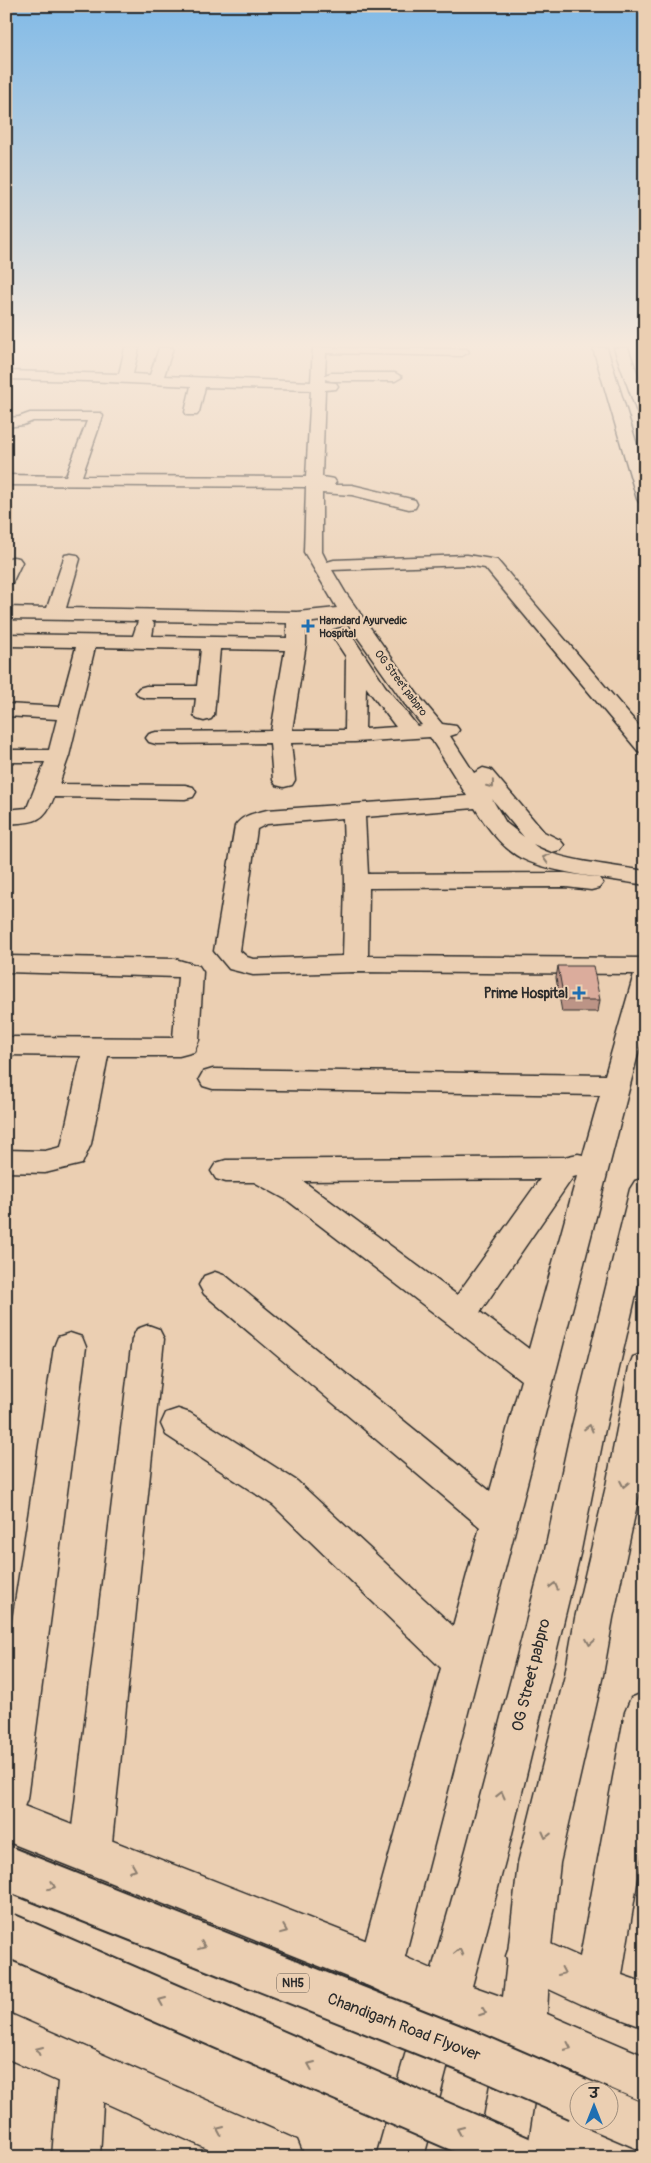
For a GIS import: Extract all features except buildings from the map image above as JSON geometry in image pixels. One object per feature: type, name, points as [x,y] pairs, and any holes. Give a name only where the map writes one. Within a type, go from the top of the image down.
[{"type":"main road","points":[[72,480],[84,449]]},
{"type":"main road","name":"OG Street pabpro","points":[[324,449],[323,485],[326,537],[339,579],[443,731],[498,827],[529,853],[558,862],[645,878]]},
{"type":"main road","points":[[630,449],[645,499]]},
{"type":"main road","points":[[6,480],[323,485],[409,504]]},
{"type":"main road","name":"OG Street pabpro","points":[[323,485],[313,552],[349,612],[364,633],[443,731],[536,837],[564,850],[645,861]]},
{"type":"main road","points":[[55,614],[71,559]]},
{"type":"main road","points":[[334,565],[468,560],[479,560],[491,564],[645,747]]},
{"type":"main road","points":[[284,780],[280,737],[311,634],[349,612]]},
{"type":"main road","points":[[6,614],[146,616],[311,634],[356,657],[377,689],[412,733]]},
{"type":"main road","points":[[142,642],[146,616]]},
{"type":"main road","points":[[6,640],[87,640],[211,644],[311,634],[364,633]]},
{"type":"main road","points":[[6,817],[24,816],[36,812],[47,790],[58,756],[87,640]]},
{"type":"main road","points":[[204,715],[211,644]]},
{"type":"main road","points":[[355,736],[356,657]]},
{"type":"main road","points":[[146,692],[206,692]]},
{"type":"main road","points":[[6,710],[67,714]]},
{"type":"main road","points":[[156,738],[355,736],[443,731]]},
{"type":"main road","points":[[6,756],[58,756]]},
{"type":"main road","points":[[47,790],[185,792]]},
{"type":"main road","points":[[482,801],[267,817],[255,820],[246,826],[228,952],[231,959],[241,966],[253,968],[355,964],[645,966]]},
{"type":"main road","points":[[354,811],[357,881],[355,964]]},
{"type":"main road","points":[[357,881],[566,880],[645,891]]},
{"type":"main road","points":[[6,964],[175,967],[190,972],[185,1044],[180,1047],[6,1046]]},
{"type":"main road","points":[[380,1968],[538,1374],[580,1164],[616,1085],[645,977]]},
{"type":"main road","points":[[6,1161],[45,1162],[72,1156],[78,1144],[97,1046]]},
{"type":"main road","points":[[213,1079],[616,1085]]},
{"type":"main road","points":[[226,1171],[580,1164]]},
{"type":"main road","points":[[461,1314],[580,1164]]},
{"type":"main road","points":[[260,1171],[296,1192],[461,1314],[538,1374]]},
{"type":"main road","name":"OG Street pabpro","points":[[400,2157],[439,2012],[446,1999],[487,1850],[563,1550],[587,1434],[602,1378],[645,1189]]},
{"type":"main road","points":[[215,1284],[499,1521]]},
{"type":"main road","points":[[90,1852],[148,1339]]},
{"type":"main road","points":[[6,1799],[70,1347]]},
{"type":"main road","points":[[501,2157],[524,2027],[528,1956],[539,1863],[584,1675],[594,1618],[624,1486],[645,1366]]},
{"type":"main road","points":[[178,1424],[286,1493],[462,1660]]},
{"type":"main road","points":[[597,1988],[645,1712]]},
{"type":"main road","points":[[6,1820],[380,1968],[446,1999],[524,2027],[645,2080]]},
{"type":"main road","name":"Chandigarh Road Flyover","points":[[6,1868],[472,2053],[568,2095]]},
{"type":"main road","points":[[6,1934],[520,2157]]},
{"type":"main road","points":[[528,1956],[597,1988],[645,2006]]},
{"type":"main road","points":[[6,2035],[268,2154]]},
{"type":"main road","points":[[76,2157],[82,2068]]},
{"type":"main road","points":[[618,2116],[645,2128]]},
{"type":"place","name":"Hamdard Ayurvedic Hospital","points":[[308,626]]},
{"type":"place","name":"Prime Hospital","points":[[579,993]]}]
